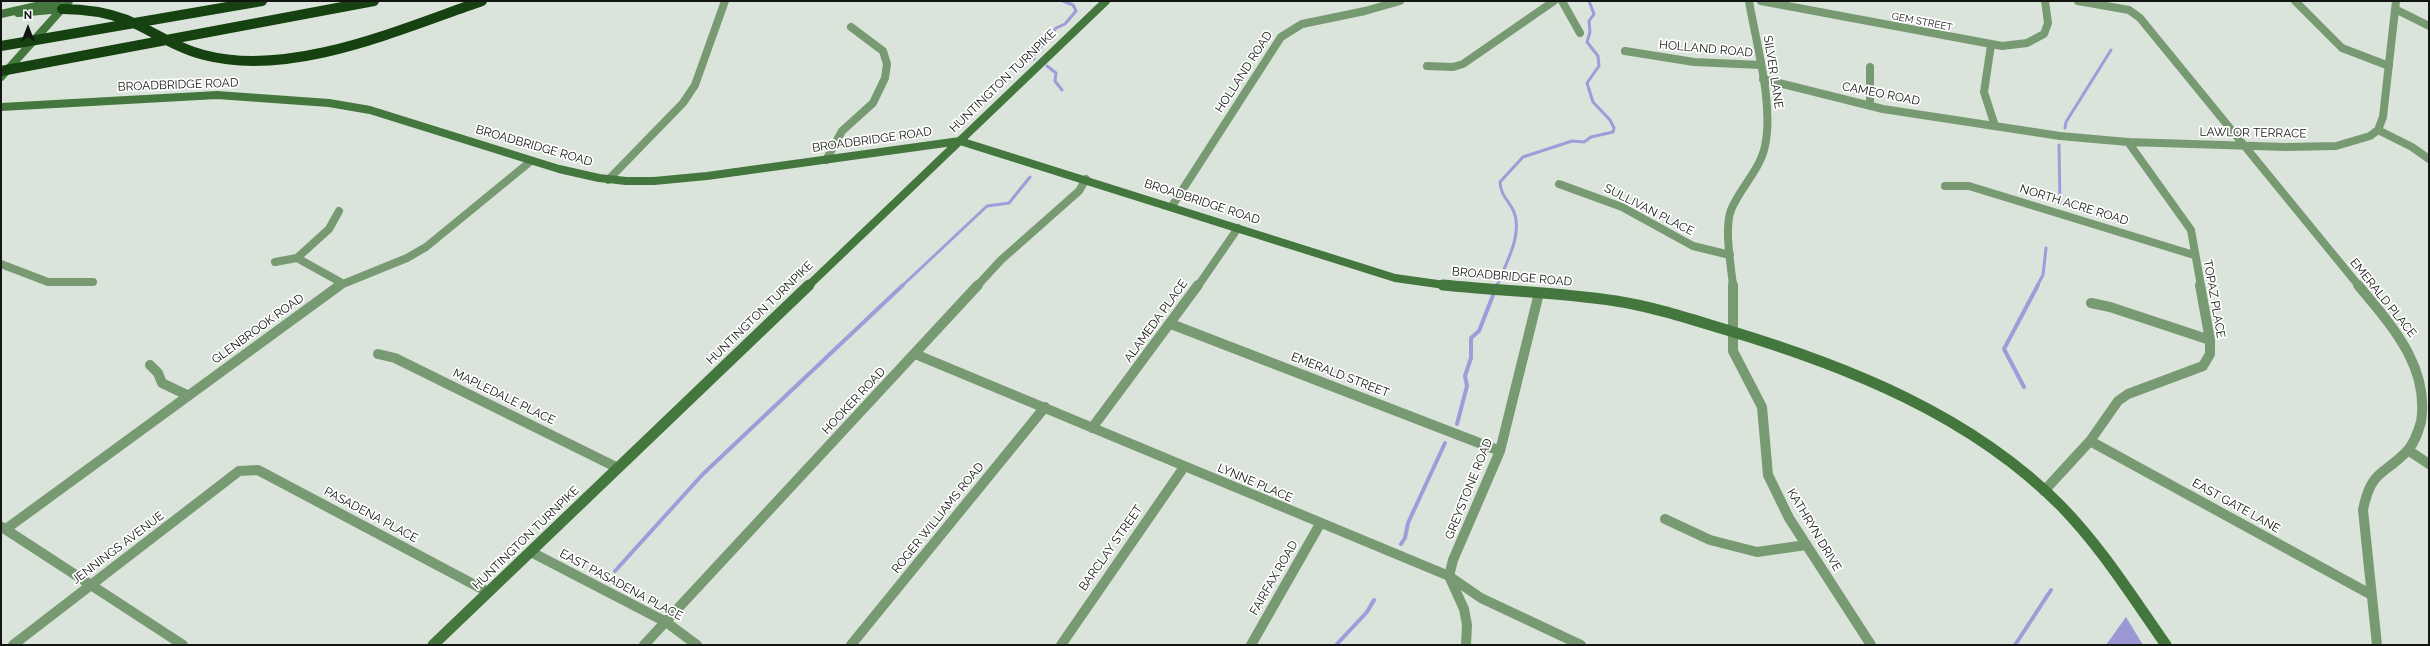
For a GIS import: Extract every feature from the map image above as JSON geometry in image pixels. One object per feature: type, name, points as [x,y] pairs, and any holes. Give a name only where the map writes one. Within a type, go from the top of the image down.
[{"type":"highway","points":[[1,46],[262,1]]},
{"type":"highway","points":[[1,71],[374,1]]},
{"type":"highway","points":[[60,5],[97,10],[115,16],[204,56],[232,60],[288,58],[334,49],[482,1]]},
{"type":"main road","points":[[4,13],[23,14],[60,5],[69,1]]},
{"type":"main road","name":"HUNTINGTON TURNPIKE","points":[[433,645],[1106,1]]},
{"type":"main road","points":[[1,77],[48,25],[60,5]]},
{"type":"main road","name":"BROADBRIDGE ROAD","points":[[1,107],[217,95],[329,103],[370,110],[531,161],[608,180],[639,182],[676,180],[960,141],[1172,206],[1395,278],[1475,288],[1618,301],[1733,331],[1831,364],[1905,399],[1977,441],[2044,491],[2091,542],[2146,616]]},
{"type":"main road","points":[[2146,616],[2162,645]]},
{"type":"main road","points":[[2146,616],[2166,645]]},
{"type":"street","points":[[608,180],[683,103],[695,84],[725,1]]},
{"type":"street","name":"HOLLAND ROAD","points":[[1172,206],[1281,37],[1288,30],[1307,22],[1384,3],[1400,1]]},
{"type":"street","points":[[1427,66],[1453,67],[1463,64],[1554,1]]},
{"type":"street","points":[[1562,1],[1580,33]]},
{"type":"street","name":"SILVER LANE","points":[[1733,331],[1733,289],[1728,235],[1731,210],[1758,164],[1765,146],[1768,114],[1761,65],[1749,1]]},
{"type":"street","name":"GEM STREET","points":[[1762,1],[1992,45],[2028,42],[2044,34],[2048,28],[2045,1]]},
{"type":"street","name":"EMERALD PLACE","points":[[2078,1],[2121,8],[2134,12],[2404,341],[2415,359],[2423,380],[2425,398],[2418,432],[2408,450],[2377,474],[2365,492],[2362,510],[2376,645]]},
{"type":"street","points":[[2295,1],[2342,48],[2361,57],[2389,66]]},
{"type":"street","points":[[2429,26],[2396,5],[2383,117],[2378,130],[2412,147],[2429,159]]},
{"type":"street","points":[[826,160],[836,140],[845,128],[873,103],[887,71],[886,56],[883,51],[851,27]]},
{"type":"street","points":[[1992,45],[1984,92],[1995,126]]},
{"type":"street","name":"HOLLAND ROAD","points":[[1625,51],[1674,60],[1761,65]]},
{"type":"street","points":[[1870,67],[1870,106]]},
{"type":"street","name":"CAMEO ROAD","points":[[1763,79],[1870,106],[1995,126]]},
{"type":"street","name":"LAWLOR TERRACE","points":[[1995,126],[2060,136],[2128,142],[2244,146],[2336,146],[2364,140],[2378,130]]},
{"type":"street","name":"TOPAZ PLACE","points":[[2044,491],[2090,441],[2122,397],[2203,366],[2210,354],[2210,340],[2194,255],[2192,235],[2186,221],[2128,142]]},
{"type":"street","name":"GLENBROOK ROAD","points":[[4,528],[342,283],[407,258],[426,248],[531,161]]},
{"type":"street","name":"HOOKER ROAD","points":[[644,645],[1001,260],[1079,192],[1086,179]]},
{"type":"street","name":"SULLIVAN PLACE","points":[[1559,184],[1622,207],[1693,246],[1730,255]]},
{"type":"street","name":"NORTH ACRE ROAD","points":[[1945,186],[1969,186],[2058,212],[2194,255]]},
{"type":"street","points":[[275,262],[297,258],[329,229],[339,212]]},
{"type":"street","name":"ALAMEDA PLACE","points":[[1092,428],[1171,324],[1238,228]]},
{"type":"street","points":[[297,258],[342,283]]},
{"type":"street","points":[[1,264],[48,282],[93,282]]},
{"type":"street","name":"GREYSTONE ROAD","points":[[1449,576],[1453,560],[1500,451],[1539,293]]},
{"type":"street","points":[[2091,303],[2110,307],[2210,340]]},
{"type":"street","name":"EMERALD STREET","points":[[1171,324],[1500,451]]},
{"type":"street","name":"KATHRYN DRIVE","points":[[1733,331],[1733,351],[1762,407],[1768,475],[1789,518],[1870,645]]},
{"type":"street","name":"MAPLEDALE PLACE","points":[[378,354],[395,358],[618,468]]},
{"type":"street","name":"LYNNE PLACE","points":[[915,354],[1045,407],[1320,524],[1449,576],[1480,598],[1581,645]]},
{"type":"street","points":[[150,365],[158,373],[162,383],[188,395]]},
{"type":"street","name":"ROGER WILLIAMS ROAD","points":[[851,645],[1045,407]]},
{"type":"street","name":"EAST GATE LANE","points":[[2090,441],[2370,594]]},
{"type":"street","points":[[2408,450],[2429,464]]},
{"type":"street","name":"BARCLAY STREET","points":[[1061,645],[1184,467]]},
{"type":"street","name":"PASADENA PLACE","points":[[239,471],[248,469],[258,470],[488,592]]},
{"type":"street","name":"JENNINGS AVENUE","points":[[13,645],[239,471]]},
{"type":"street","points":[[1665,519],[1710,540],[1757,552],[1806,545]]},
{"type":"street","name":"FAIRFAX ROAD","points":[[1251,645],[1320,524]]},
{"type":"street","points":[[4,528],[184,645]]},
{"type":"street","name":"EAST PASADENA PLACE","points":[[530,552],[666,622],[698,645]]},
{"type":"street","points":[[1449,576],[1459,593],[1469,625],[1466,645]]},
{"type":"shaded area","points":[[2126,617],[2143,645],[2106,645]]},
{"type":"waterway","points":[[1034,59],[1033,56],[1056,28],[1065,24],[1076,11],[1073,5],[1063,1]]},
{"type":"waterway","points":[[1497,286],[1512,250],[1516,231],[1514,212],[1502,191],[1500,182],[1523,157],[1572,141],[1584,142],[1591,137],[1613,132],[1614,128],[1610,120],[1593,102],[1587,83],[1599,66],[1598,56],[1587,42],[1590,32],[1589,21],[1594,14],[1589,1]]},
{"type":"waterway","points":[[2065,128],[2066,122],[2111,50]]},
{"type":"waterway","points":[[1047,66],[1056,73],[1055,81],[1062,90]]},
{"type":"waterway","points":[[2059,145],[2060,204]]},
{"type":"waterway","points":[[902,286],[987,206],[1009,203],[1030,177]]},
{"type":"waterway","points":[[2037,286],[2043,275],[2046,248]]},
{"type":"waterway","points":[[615,571],[703,474],[903,285]]},
{"type":"waterway","points":[[1457,424],[1467,386],[1465,376],[1471,358],[1471,338],[1479,331],[1497,285]]},
{"type":"waterway","points":[[2024,387],[2004,349],[2038,285]]},
{"type":"waterway","points":[[1401,544],[1405,538],[1408,523],[1445,443]]},
{"type":"waterway","points":[[2015,645],[2051,590]]},
{"type":"waterway","points":[[1336,645],[1367,612],[1374,600]]}]
